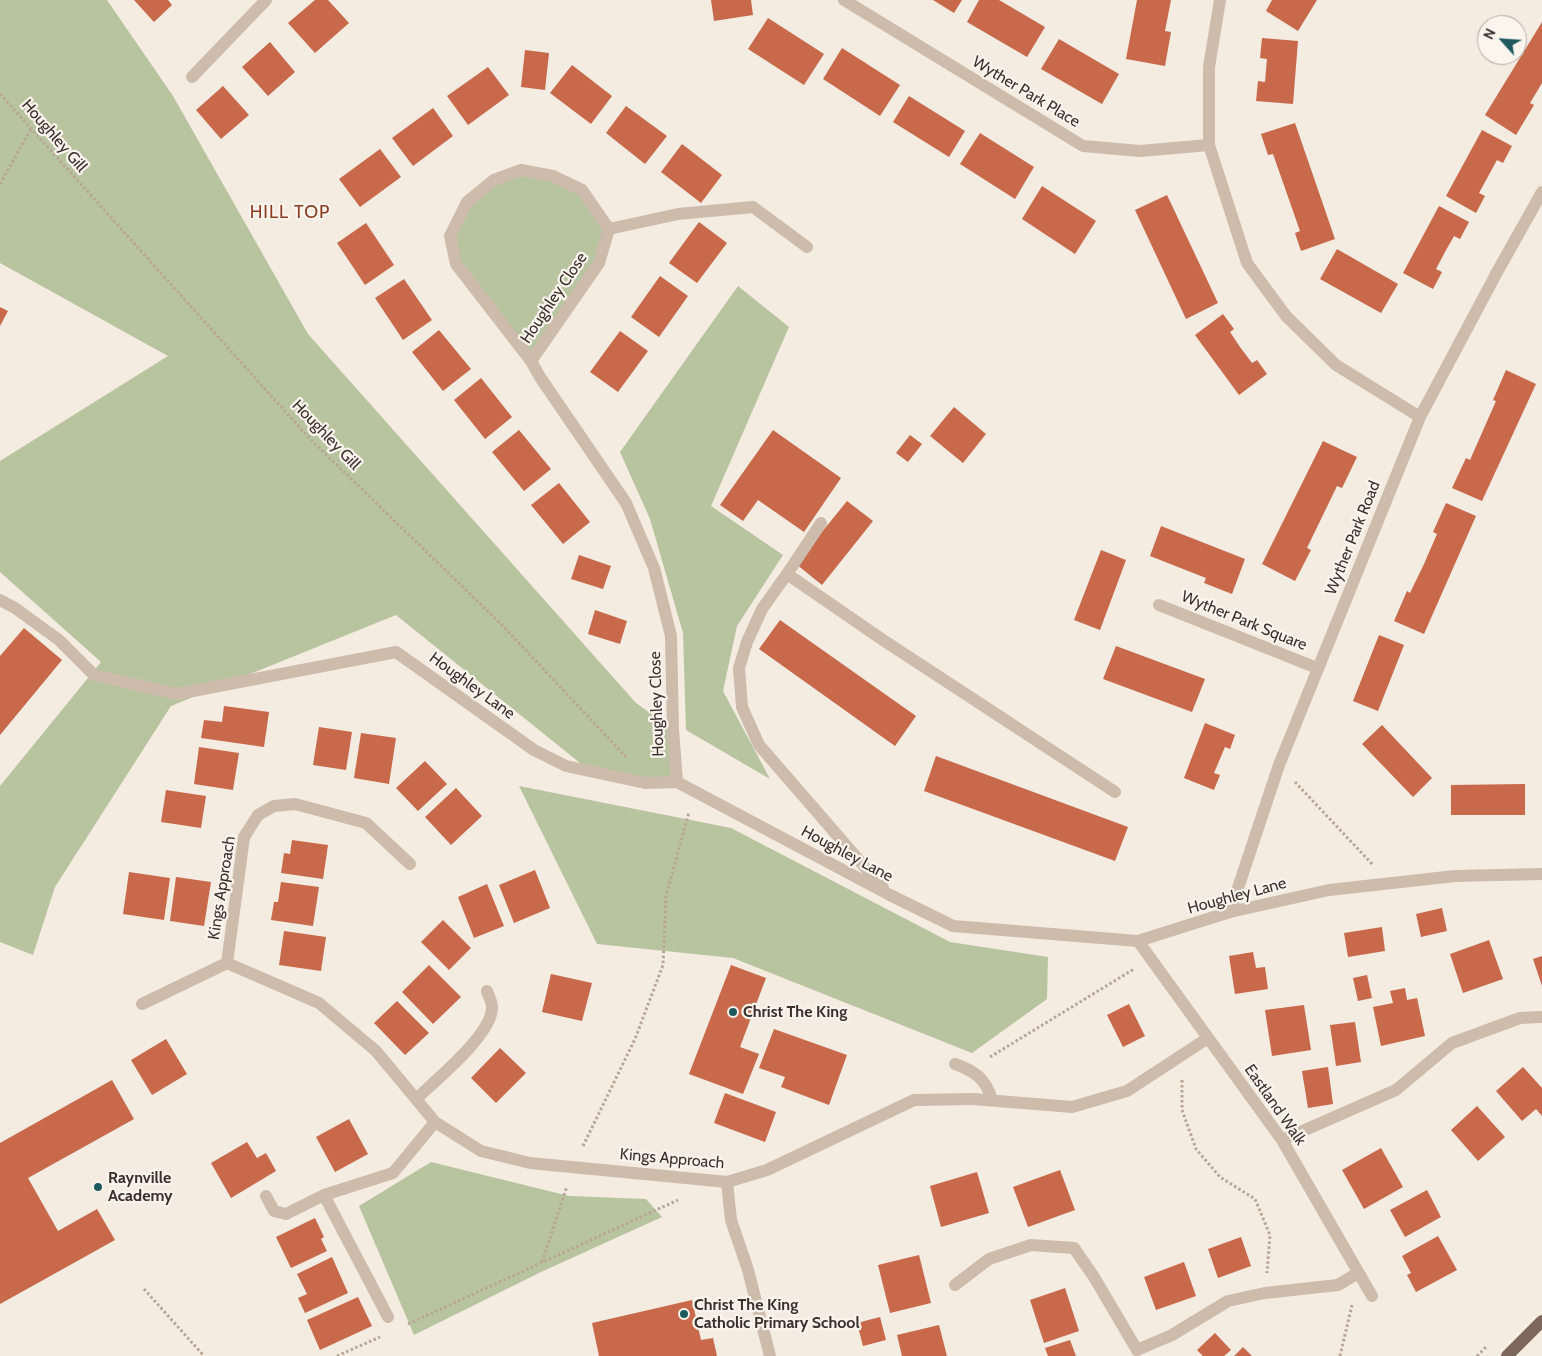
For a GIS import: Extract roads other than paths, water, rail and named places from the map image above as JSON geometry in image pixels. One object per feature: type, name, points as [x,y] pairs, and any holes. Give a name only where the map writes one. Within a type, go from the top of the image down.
[{"type":"main road","points":[[1506,1356],[1542,1321]]},
{"type":"street","points":[[192,77],[266,0]]},
{"type":"street","name":"Wyther Park Place","points":[[844,0],[1083,146],[1140,151],[1209,145]]},
{"type":"street","points":[[1220,0],[1209,67],[1209,145],[1247,263],[1286,316],[1336,366],[1420,417]]},
{"type":"street","name":"Houghley Close","points":[[531,361],[599,263],[609,229],[582,190],[553,176],[521,170],[494,180],[467,202],[450,236],[456,264],[531,361],[626,503],[654,568],[671,636],[673,729],[677,782]]},
{"type":"street","name":"Wyther Park Road","points":[[1230,912],[1279,765],[1420,417],[1542,192]]},
{"type":"street","points":[[609,229],[678,214],[753,207],[807,247]]},
{"type":"street","points":[[822,523],[762,609],[746,642],[739,668],[742,707],[759,745],[888,894]]},
{"type":"street","points":[[788,574],[883,640],[1114,792]]},
{"type":"street","name":"Houghley Lane","points":[[0,600],[15,608],[59,640],[94,675],[177,694],[396,652],[534,750],[566,766],[645,783],[677,782],[888,894],[953,926],[1138,941],[1230,912],[1329,890],[1454,876],[1542,874]]},
{"type":"street","name":"Wyther Park Square","points":[[1159,605],[1317,668]]},
{"type":"street","name":"Kings Approach","points":[[227,963],[244,838],[258,816],[274,806],[295,804],[366,823],[410,864]]},
{"type":"street","name":"Eastland Walk","points":[[1138,941],[1282,1140],[1372,1296]]},
{"type":"street","name":"Kings Approach","points":[[142,1004],[227,963],[319,1004],[376,1051],[435,1122],[482,1151],[530,1163],[727,1182],[767,1170],[914,1100],[992,1100],[1072,1107],[1127,1092],[1208,1038]]},
{"type":"street","points":[[416,1100],[482,1035],[490,1020],[493,1008],[487,991]]},
{"type":"street","points":[[1282,1140],[1396,1090],[1452,1043],[1520,1018],[1542,1017]]},
{"type":"street","points":[[955,1064],[970,1069],[981,1077],[988,1087],[992,1100]]},
{"type":"street","points":[[266,1196],[274,1211],[286,1214],[324,1195],[393,1173],[435,1122]]},
{"type":"street","points":[[727,1182],[731,1220],[748,1270],[770,1356]]},
{"type":"street","points":[[324,1195],[388,1317]]},
{"type":"street","points":[[955,1285],[990,1259],[1032,1245],[1074,1248],[1094,1277],[1137,1353],[1172,1335],[1228,1301],[1265,1293],[1338,1286],[1358,1272]]},
{"type":"place","name":"Christ The King","points":[[733,1012]]},
{"type":"place","name":"Raynville Academy","points":[[98,1187]]},
{"type":"place","name":"Christ The King Catholic Primary School","points":[[684,1314]]},
{"type":"district","name":"HILL TOP","points":[[290,213]]}]
